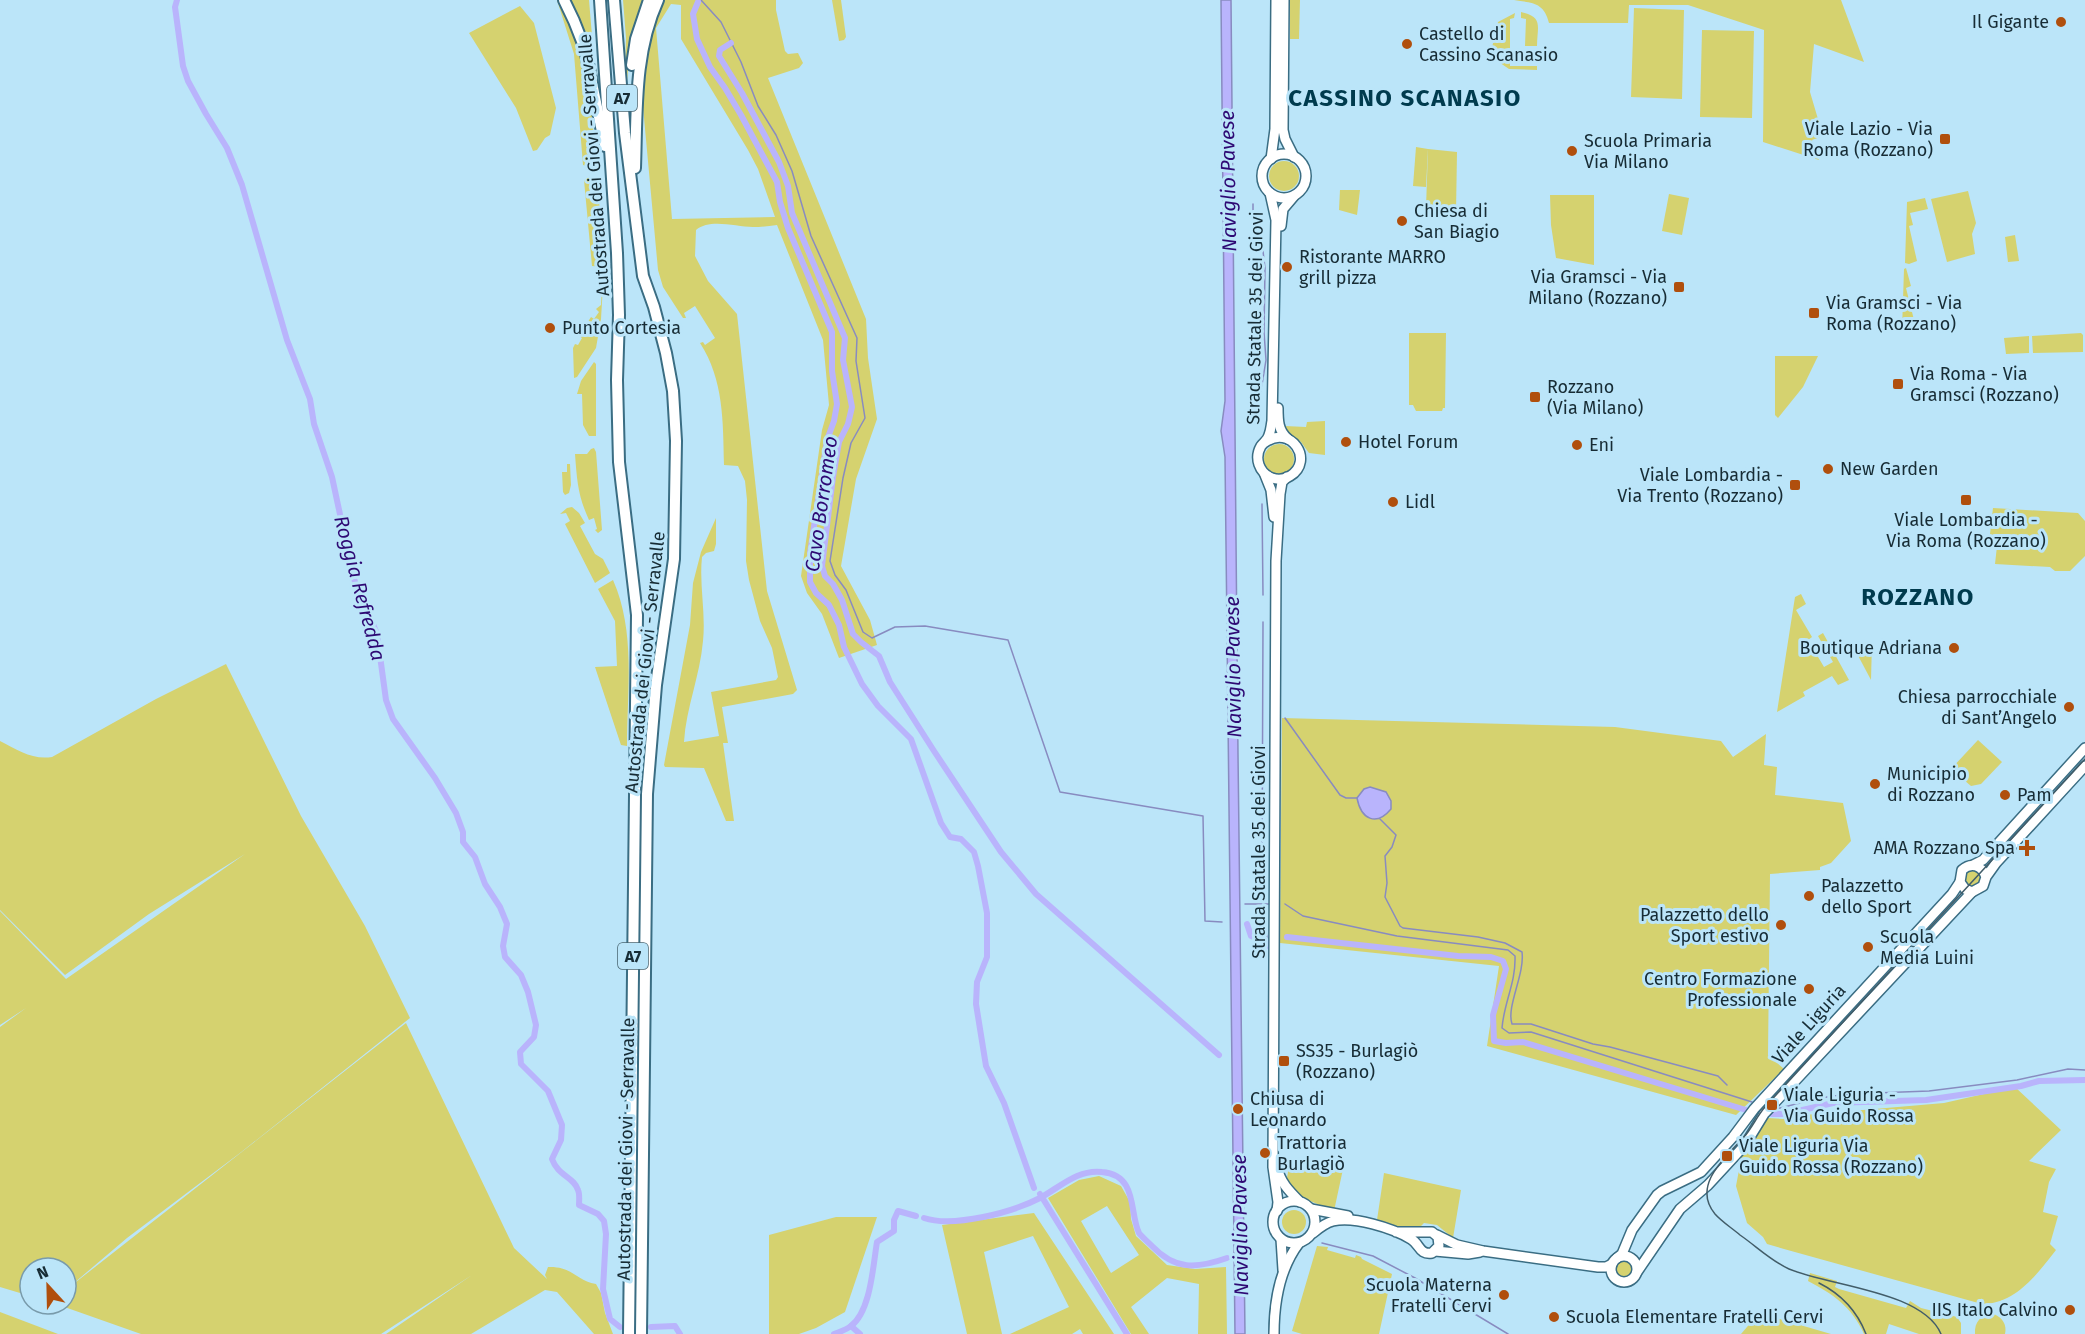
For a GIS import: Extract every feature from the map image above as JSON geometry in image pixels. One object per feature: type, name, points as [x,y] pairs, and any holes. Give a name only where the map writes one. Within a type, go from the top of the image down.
[{"type":"highway","points":[[564,0],[585,49],[611,172]]},
{"type":"highway","name":"A7","points":[[593,0],[597,48],[607,97]]},
{"type":"highway","name":"Autostrada dei Giovi - Serravalle","points":[[600,0],[620,315],[616,380],[619,462],[636,615],[629,1334]]},
{"type":"highway","name":"Autostrada dei Giovi - Serravalle","points":[[614,0],[626,133],[643,276],[657,318],[673,391],[675,417],[674,560],[656,685],[647,794],[641,1334]]},
{"type":"highway","points":[[636,146],[632,73],[636,39],[649,0]]},
{"type":"highway","points":[[634,195],[640,57],[649,20],[658,0]]},
{"type":"main road","points":[[1271,159],[1275,129],[1276,0]]},
{"type":"main road","points":[[1285,0],[1283,130],[1294,157],[1304,166],[1306,179],[1300,192],[1294,196],[1282,198],[1270,193],[1263,179],[1266,165],[1271,159],[1282,154],[1294,157]]},
{"type":"main road","name":"Strada Statale 35 dei Giovi","points":[[1264,443],[1270,434],[1272,421],[1276,220],[1270,193]]},
{"type":"main road","name":"Strada Statale 35 dei Giovi","points":[[1288,439],[1281,433],[1278,421],[1280,239],[1283,209],[1294,196]]},
{"type":"main road","points":[[1276,437],[1288,439],[1297,446],[1300,458],[1297,470],[1287,477],[1274,478],[1262,470],[1258,456],[1264,443],[1276,437]]},
{"type":"main road","name":"Strada Statale 35 dei Giovi","points":[[1262,470],[1271,490],[1276,546]]},
{"type":"main road","name":"Strada Statale 35 dei Giovi","points":[[1277,1211],[1278,1202],[1274,1180],[1276,546],[1280,491],[1283,480],[1287,477]]},
{"type":"main road","points":[[2085,748],[1983,860],[1962,870],[1960,882],[1964,888],[1972,891],[1983,886],[1986,876],[2085,766]]},
{"type":"main road","points":[[1973,865],[1981,868],[1986,876]]},
{"type":"main road","name":"Viale Liguria","points":[[1615,1261],[1622,1253],[1632,1230],[1657,1196],[1701,1172],[1733,1137],[1754,1109],[1952,894],[1960,882]]},
{"type":"main road","name":"Viale Liguria","points":[[1637,1272],[1680,1209],[1701,1191],[1745,1144],[1764,1114],[1972,891]]},
{"type":"main road","name":"Strada Statale 35 dei Giovi","points":[[1275,1158],[1278,1174],[1300,1202]]},
{"type":"main road","points":[[1361,1222],[1352,1217],[1311,1209],[1300,1202],[1288,1202],[1277,1211],[1273,1224],[1274,1230],[1281,1239],[1291,1243],[1299,1243],[1330,1222],[1342,1220],[1361,1222],[1396,1232],[1417,1243]]},
{"type":"main road","points":[[1311,1209],[1315,1222],[1312,1233]]},
{"type":"main road","points":[[1396,1232],[1423,1233],[1429,1231],[1457,1245],[1561,1263],[1601,1267],[1626,1256],[1634,1260],[1637,1272],[1627,1282],[1561,1263]]},
{"type":"main road","points":[[1423,1233],[1417,1243],[1419,1249],[1424,1253],[1435,1251],[1468,1254],[1483,1251]]},
{"type":"main road","points":[[1435,1251],[1439,1243],[1437,1235]]},
{"type":"main road","points":[[1281,1239],[1283,1272]]},
{"type":"main road","points":[[1274,1334],[1276,1301],[1283,1272],[1299,1243]]},
{"type":"main road","points":[[1614,1278],[1611,1272],[1615,1261]]},
{"type":"shaded area","points":[[557,0],[581,45],[592,107],[595,162],[589,167],[583,165],[574,54]]},
{"type":"shaded area","points":[[567,0],[589,0],[593,48],[588,48]]},
{"type":"shaded area","points":[[623,0],[646,0],[630,51],[627,81],[625,69],[626,38]]},
{"type":"shaded area","points":[[661,0],[776,0],[785,51],[788,54],[798,53],[803,63],[799,68],[768,78],[866,319],[868,358],[877,419],[856,479],[841,566],[870,620],[877,645],[839,658],[822,614],[807,593],[801,576],[822,430],[829,405],[823,340],[777,225],[753,227],[708,224],[696,230],[695,256],[708,281],[737,314],[767,591],[797,690],[793,694],[722,707],[728,743],[723,743],[734,821],[726,821],[704,768],[665,767],[664,765],[690,625],[693,583],[701,552],[716,518],[714,551],[702,557],[703,641],[684,742],[719,736],[711,692],[776,680],[778,677],[772,648],[760,621],[749,580],[746,561],[745,481],[738,466],[724,465],[721,402],[714,372],[700,343],[703,342],[705,345],[715,338],[695,306],[684,313],[686,318],[683,318],[663,287],[658,270],[642,96],[645,47]],"holes":[[[671,4],[681,5],[681,39],[748,150],[758,169],[775,217],[672,219],[656,28]]]},
{"type":"shaded area","points":[[832,0],[841,0],[846,37],[844,40],[839,41]]},
{"type":"shaded area","points":[[1290,0],[1300,0],[1299,39],[1290,39]]},
{"type":"shaded area","points":[[1514,0],[1841,0],[1864,62],[1814,44],[1810,92],[1823,136],[1812,140],[1819,160],[1763,142],[1764,30],[1688,5],[1629,5],[1628,23],[1549,23],[1540,7]]},
{"type":"shaded area","points":[[520,6],[534,23],[556,108],[550,135],[545,138],[537,150],[533,151],[516,108],[469,33]]},
{"type":"shaded area","points":[[1634,8],[1684,10],[1682,99],[1631,97]]},
{"type":"shaded area","points":[[1521,12],[1533,17],[1538,24],[1537,46],[1525,46],[1526,19],[1521,18]]},
{"type":"shaded area","points":[[1515,13],[1514,18],[1510,19],[1510,66],[1537,66],[1537,70],[1509,69],[1490,56],[1498,22]]},
{"type":"shaded area","points":[[1702,30],[1754,31],[1752,118],[1700,117]]},
{"type":"shaded area","points":[[1416,147],[1428,149],[1426,187],[1413,186]]},
{"type":"shaded area","points":[[1428,149],[1457,152],[1456,212],[1426,208]]},
{"type":"shaded area","points":[[1284,161],[1290,162],[1298,170],[1298,182],[1290,190],[1284,191],[1278,190],[1270,182],[1269,176],[1270,170],[1278,162]]},
{"type":"shaded area","points":[[588,177],[594,179],[597,185],[604,267],[592,266],[584,180]]},
{"type":"shaded area","points":[[1340,190],[1360,190],[1357,215],[1339,210]]},
{"type":"shaded area","points":[[1968,191],[1976,223],[1972,234],[1975,254],[1947,262],[1931,199]]},
{"type":"shaded area","points":[[1669,194],[1689,198],[1682,235],[1662,231]]},
{"type":"shaded area","points":[[1550,195],[1594,195],[1594,265],[1556,258],[1551,225]]},
{"type":"shaded area","points":[[1925,198],[1928,209],[1910,213],[1913,225],[1909,226],[1917,261],[1905,263],[1907,202]]},
{"type":"shaded area","points":[[2015,235],[2019,261],[2008,262],[2005,237]]},
{"type":"shaded area","points":[[1906,268],[1911,286],[1906,288],[1916,328],[1902,330],[1904,269]]},
{"type":"shaded area","points":[[602,285],[601,319],[596,348],[577,377],[574,378],[573,348],[575,344],[578,345],[582,338],[579,336],[591,317],[594,319],[599,312],[596,309],[601,305]]},
{"type":"shaded area","points":[[1409,333],[1446,333],[1445,408],[1442,411],[1416,411],[1413,405],[1409,405]]},
{"type":"shaded area","points":[[2081,333],[2083,352],[2033,353],[2032,336]]},
{"type":"shaded area","points":[[2029,336],[2029,353],[2006,354],[2004,338]]},
{"type":"shaded area","points":[[1775,356],[1818,356],[1803,387],[1778,418],[1775,415]]},
{"type":"shaded area","points":[[594,362],[596,364],[596,436],[589,436],[583,425],[582,394],[577,394],[581,381]]},
{"type":"shaded area","points":[[1325,421],[1325,455],[1309,453],[1285,426],[1306,427],[1307,422]]},
{"type":"shaded area","points":[[1279,444],[1285,445],[1293,453],[1293,465],[1285,473],[1279,474],[1273,473],[1265,465],[1264,459],[1265,453],[1273,445]]},
{"type":"shaded area","points":[[594,448],[602,530],[598,533],[595,530],[597,529],[594,518],[589,520],[582,503],[575,454],[587,454]]},
{"type":"shaded area","points":[[567,464],[570,464],[571,485],[569,493],[565,495],[562,472],[567,472]]},
{"type":"shaded area","points":[[572,507],[585,523],[580,526],[595,554],[603,559],[610,573],[595,583],[565,524],[570,521],[566,513],[560,514]]},
{"type":"shaded area","points":[[1993,508],[2078,513],[2085,521],[2085,556],[2070,571],[2055,571],[2050,567],[1995,564],[1998,537],[1990,534]]},
{"type":"shaded area","points":[[613,580],[625,620],[628,641],[627,746],[621,745],[595,667],[617,666],[615,621],[598,589]]},
{"type":"shaded area","points":[[1801,594],[1806,604],[1796,610],[1812,637],[1808,640],[1824,667],[1833,662],[1818,636],[1823,633],[1849,680],[1838,685],[1832,676],[1803,692],[1805,696],[1777,712],[1795,597]]},
{"type":"shaded area","points":[[1872,642],[1871,680],[1854,648],[1863,643]]},
{"type":"shaded area","points":[[226,664],[301,816],[365,926],[410,1018],[240,1153],[127,1238],[78,1280],[78,1256],[18,1256],[18,1292],[0,1287],[0,1027],[26,1008],[0,1025],[0,911],[66,979],[245,854],[149,914],[65,975],[0,910],[0,741],[32,756],[52,757],[156,699]]},
{"type":"shaded area","points":[[1282,718],[1615,727],[1721,741],[1733,757],[1766,734],[1764,765],[1777,767],[1775,795],[1843,803],[1851,841],[1831,863],[1820,867],[1820,870],[1770,874],[1768,1055],[1784,1069],[1736,1115],[1487,1046],[1499,966],[1280,943]]},
{"type":"shaded area","points":[[1978,740],[2002,762],[1981,784],[1971,786],[1951,769]]},
{"type":"shaded area","points":[[1973,869],[1979,872],[1982,878],[1979,884],[1973,887],[1967,884],[1964,878],[1967,872]]},
{"type":"shaded area","points":[[406,1023],[514,1248],[547,1279],[545,1275],[548,1267],[556,1267],[596,1284],[601,1293],[613,1334],[594,1334],[557,1292],[545,1290],[471,1334],[386,1334],[472,1275],[381,1334],[141,1334],[78,1312],[78,1280]]},
{"type":"shaded area","points":[[2015,1087],[2061,1130],[2029,1161],[2056,1169],[2049,1182],[2043,1212],[2058,1216],[2050,1244],[2056,1250],[2025,1286],[2005,1299],[1982,1304],[1767,1244],[1763,1237],[1747,1223],[1736,1186],[1742,1154],[1768,1118],[1783,1119],[1805,1115],[1944,1103]]},
{"type":"shaded area","points":[[1289,1166],[1343,1169],[1334,1211],[1303,1198],[1286,1184]]},
{"type":"shaded area","points":[[1384,1173],[1461,1190],[1453,1238],[1437,1225],[1424,1223],[1421,1226],[1405,1229],[1377,1220]]},
{"type":"shaded area","points":[[1099,1176],[1121,1186],[1130,1202],[1131,1219],[1136,1236],[1167,1265],[1195,1269],[1226,1267],[1227,1334],[1198,1334],[1199,1284],[1167,1278],[1131,1307],[1149,1334],[1131,1334],[1048,1198],[1079,1180]],"holes":[[[1107,1206],[1139,1255],[1111,1273],[1081,1221]]]},
{"type":"shaded area","points":[[1294,1210],[1299,1211],[1305,1217],[1305,1227],[1299,1233],[1294,1234],[1289,1233],[1283,1227],[1282,1222],[1283,1217],[1289,1211]]},
{"type":"shaded area","points":[[1034,1213],[1114,1334],[1083,1334],[1080,1329],[1072,1334],[1010,1334],[1069,1307],[1033,1236],[984,1252],[1002,1334],[967,1334],[942,1225]]},
{"type":"shaded area","points":[[836,1217],[877,1217],[845,1312],[816,1328],[799,1334],[769,1334],[769,1235]]},
{"type":"shaded area","points":[[1317,1246],[1328,1247],[1327,1250],[1355,1258],[1356,1255],[1392,1274],[1379,1334],[1302,1334],[1292,1331]]},
{"type":"shaded area","points":[[1620,1260],[1628,1260],[1633,1265],[1631,1276],[1620,1278],[1615,1273],[1615,1265]]},
{"type":"shaded area","points":[[1810,1273],[1837,1281],[1835,1287],[1839,1289],[1906,1308],[1910,1301],[1921,1308],[1957,1317],[1961,1323],[1961,1334],[1919,1334],[1889,1324],[1886,1334],[1864,1334],[1854,1316],[1841,1302],[1808,1281]]},
{"type":"shaded area","points":[[0,1312],[58,1334],[0,1334]]},
{"type":"shaded area","points":[[1759,1313],[1831,1334],[1741,1334]]},
{"type":"shaded area","points":[[1994,1314],[2004,1322],[2005,1334],[1975,1334],[1979,1320],[1985,1315]]},
{"type":"water","name":"Naviglio Pavese","points":[[1221,0],[1231,0],[1245,1334],[1235,1334],[1225,457],[1221,431],[1225,401]]},
{"type":"water","points":[[1370,787],[1386,792],[1391,801],[1391,809],[1380,818],[1370,818],[1359,805],[1357,798],[1364,789]]},
{"type":"waterway","name":"Roggia Refredda","points":[[177,0],[175,7],[183,66],[188,81],[227,148],[242,185],[287,340],[310,399],[314,424],[332,477],[353,575],[362,606],[377,634],[386,700],[393,719],[435,778],[456,813],[463,832],[463,842],[475,857],[485,884],[500,907],[507,924],[503,946],[505,957],[521,975],[528,992],[536,1025],[534,1037],[520,1052],[521,1064],[548,1091],[562,1125],[561,1140],[552,1159],[555,1165],[576,1186],[579,1193],[579,1205],[598,1214],[604,1221],[606,1234],[603,1289],[610,1319],[620,1327]]},
{"type":"waterway","points":[[701,0],[721,22],[741,62],[758,106],[776,135],[792,171],[811,236],[857,338],[856,361],[865,418],[851,443],[830,561],[835,575],[846,590],[863,632],[872,638],[895,627],[925,626],[1008,640],[1060,792],[1203,816],[1205,921],[1222,922]]},
{"type":"waterway","name":"Cavo Borromeo","points":[[698,2],[693,14],[697,39],[710,67],[741,115],[777,182],[788,228],[832,332],[832,371],[837,404],[827,440],[810,553],[810,582],[816,593],[829,605],[839,625],[844,647],[862,684],[878,706],[911,739],[941,823],[950,837],[961,839],[974,852],[987,913],[987,957],[977,982],[976,1004],[986,1066],[1004,1103],[1034,1188]]},
{"type":"waterway","points":[[731,43],[720,50],[719,56],[779,162],[788,186],[792,213],[845,338],[843,360],[852,407],[848,424],[839,442],[833,477],[822,566],[825,576],[833,584],[842,600],[853,634],[879,656],[890,682],[1001,852],[1036,894],[1219,1055]]},
{"type":"waterway","points":[[1253,204],[1253,228],[1263,251],[1265,268],[1266,360],[1260,397],[1260,423]]},
{"type":"waterway","points":[[1262,504],[1263,595]]},
{"type":"waterway","points":[[1263,622],[1262,881],[1267,938],[1270,938]]},
{"type":"waterway","points":[[1285,718],[1340,795],[1346,798],[1357,798]]},
{"type":"waterway","points":[[1380,819],[1396,835],[1392,847],[1385,856],[1387,883],[1385,897],[1400,926],[1478,937],[1505,943],[1522,952],[1521,970],[1511,1009],[1512,1024],[1531,1024],[1593,1044],[1718,1076],[1727,1085]]},
{"type":"waterway","points":[[1245,904],[1271,904]]},
{"type":"waterway","points":[[1285,904],[1303,916],[1397,936],[1508,950],[1515,956],[1515,966],[1502,1028],[1509,1033],[1531,1032],[1752,1102]]},
{"type":"waterway","points":[[1247,924],[1251,936],[1266,942],[1269,946]]},
{"type":"waterway","points":[[1287,937],[1458,956],[1491,957],[1503,961],[1506,969],[1493,1015],[1494,1041],[1523,1042],[1746,1110]]},
{"type":"waterway","points":[[1776,1109],[1820,1098],[1849,1094],[1929,1091],[2017,1080],[2068,1069],[2085,1070]]},
{"type":"waterway","points":[[1772,1114],[1785,1114],[1833,1103],[1926,1100],[2021,1086],[2039,1081],[2085,1080]]},
{"type":"waterway","name":"Naviglio Pavese","points":[[924,1218],[936,1221],[967,1220],[999,1213],[1040,1198],[1077,1176],[1102,1172],[1122,1180],[1130,1196],[1139,1233],[1169,1260],[1186,1265],[1196,1265],[1227,1258]]},
{"type":"waterway","name":"Cavo Borromeo","points":[[1040,1194],[1127,1334]]},
{"type":"waterway","points":[[834,1334],[851,1326],[863,1310],[870,1287],[877,1242],[894,1231],[894,1220],[898,1211],[916,1216]]},
{"type":"waterway","points":[[1322,1243],[1373,1256],[1415,1278],[1508,1334]]},
{"type":"waterway","name":"Roggia Refredda","points":[[651,1327],[675,1326],[680,1334]]},
{"type":"waterway","points":[[851,1326],[860,1334]]},
{"type":"tram line","points":[[1941,1334],[1931,1320],[1915,1308],[1896,1299],[1806,1275],[1776,1262],[1715,1214],[1707,1193],[1709,1182],[1714,1172],[1747,1133],[1765,1107],[2085,759]]},
{"type":"tram line","points":[[1819,1283],[1834,1292],[1847,1304],[1858,1318],[1866,1334]]},
{"type":"place","name":"Il Gigante","points":[[2061,22]]},
{"type":"place","name":"Castello di Cassino Scanasio","points":[[1407,44]]},
{"type":"place","name":"Viale Lazio - Via Roma (Rozzano)","points":[[1945,139]]},
{"type":"place","name":"Scuola Primaria Via Milano","points":[[1572,151]]},
{"type":"place","name":"Chiesa di San Biagio","points":[[1402,221]]},
{"type":"place","name":"Ristorante MARRO grill pizza","points":[[1287,267]]},
{"type":"place","name":"Via Gramsci - Via Milano (Rozzano)","points":[[1679,287]]},
{"type":"place","name":"Via Gramsci - Via Roma (Rozzano)","points":[[1814,313]]},
{"type":"place","name":"Punto Cortesia","points":[[550,328]]},
{"type":"place","name":"Via Roma - Via Gramsci (Rozzano)","points":[[1898,384]]},
{"type":"place","name":"Rozzano (Via Milano)","points":[[1535,397]]},
{"type":"place","name":"Hotel Forum","points":[[1346,442]]},
{"type":"place","name":"Eni","points":[[1577,445]]},
{"type":"place","name":"New Garden","points":[[1828,469]]},
{"type":"place","name":"Viale Lombardia - Via Trento (Rozzano)","points":[[1795,485]]},
{"type":"place","name":"Viale Lombardia - Via Roma (Rozzano)","points":[[1966,500]]},
{"type":"place","name":"Lidl","points":[[1393,502]]},
{"type":"place","name":"Boutique Adriana","points":[[1954,648]]},
{"type":"place","name":"Chiesa parrocchiale di Sant’Angelo","points":[[2069,707]]},
{"type":"place","name":"Municipio di Rozzano","points":[[1875,784]]},
{"type":"place","name":"Pam","points":[[2005,795]]},
{"type":"place","name":"AMA Rozzano Spa","points":[[2027,848]]},
{"type":"place","name":"Palazzetto dello Sport","points":[[1809,896]]},
{"type":"place","name":"Palazzetto dello Sport estivo","points":[[1781,925]]},
{"type":"place","name":"Scuola Media Luini","points":[[1868,947]]},
{"type":"place","name":"Centro Formazione Professionale","points":[[1809,989]]},
{"type":"place","name":"SS35 - Burlagiò (Rozzano)","points":[[1284,1061]]},
{"type":"place","name":"Viale Liguria - Via Guido Rossa","points":[[1772,1105]]},
{"type":"place","name":"Chiusa di Leonardo","points":[[1238,1109]]},
{"type":"place","name":"Trattoria Burlagiò","points":[[1265,1153]]},
{"type":"place","name":"Viale Liguria Via Guido Rossa (Rozzano)","points":[[1727,1156]]},
{"type":"place","name":"Scuola Materna Fratelli Cervi","points":[[1504,1295]]},
{"type":"place","name":"IIS Italo Calvino","points":[[2070,1310]]},
{"type":"place","name":"Scuola Elementare Fratelli Cervi","points":[[1554,1317]]},
{"type":"district","name":"CASSINO SCANASIO","points":[[1405,98]]},
{"type":"district","name":"ROZZANO","points":[[1918,597]]}]
